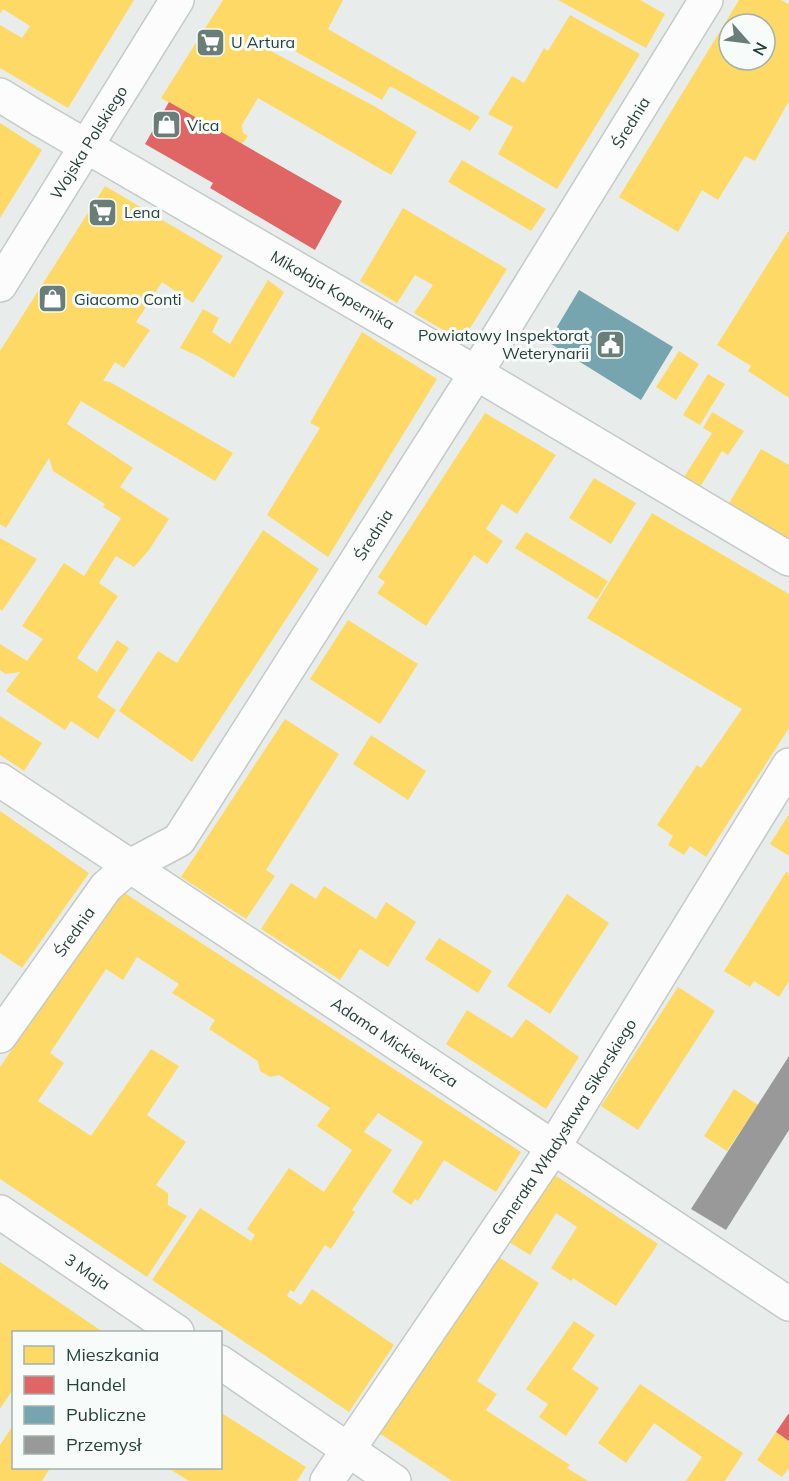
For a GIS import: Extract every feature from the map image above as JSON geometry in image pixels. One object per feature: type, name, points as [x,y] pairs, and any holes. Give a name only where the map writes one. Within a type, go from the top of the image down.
[{"type":"street","name":"Wojska Polskiego","points":[[0,285],[177,0]]},
{"type":"street","name":"Średnia","points":[[0,1036],[106,887],[130,866],[179,840],[476,373],[706,0]]},
{"type":"street","name":"Mikołaja Kopernika","points":[[0,95],[789,559]]},
{"type":"street","name":"Generała Władysława Sikorskiego","points":[[327,1481],[553,1148],[789,765]]},
{"type":"street","name":"Adama Mickiewicza","points":[[0,780],[789,1304]]},
{"type":"street","name":"3 Maja","points":[[0,1212],[176,1331]]},
{"type":"street","points":[[222,1363],[394,1481]]},
{"type":"building: Mieszkania","points":[[0,0],[134,0],[68,108],[0,68],[0,25],[22,38],[30,26],[3,9],[0,14]]},
{"type":"building: Mieszkania","points":[[223,0],[343,0],[328,29],[480,117],[470,131],[390,86],[382,100],[293,50],[297,43],[284,36],[278,47],[269,50],[374,106],[417,132],[391,175],[258,98],[242,125],[243,133],[248,136],[242,144],[161,98]]},
{"type":"building: Mieszkania","points":[[558,0],[640,0],[665,14],[646,48]]},
{"type":"building: Mieszkania","points":[[739,0],[781,0],[788,4],[789,2],[789,101],[755,161],[745,156],[718,200],[702,190],[678,232],[619,197],[717,36],[717,72],[777,72],[777,12],[732,12]]},
{"type":"building: Mieszkania","points":[[570,15],[640,54],[557,189],[498,154],[513,127],[488,114],[512,76],[524,83],[544,48],[548,51]]},
{"type":"building: Mieszkania","points":[[0,123],[42,150],[0,218]]},
{"type":"building: Mieszkania","points":[[462,160],[546,209],[531,231],[448,182]]},
{"type":"building: Mieszkania","points":[[105,186],[223,256],[193,303],[162,282],[136,322],[150,330],[124,368],[115,362],[103,381],[110,382],[233,453],[215,481],[81,401],[67,424],[133,468],[120,487],[169,519],[149,550],[134,567],[116,556],[99,583],[118,596],[77,658],[97,672],[117,640],[129,648],[97,697],[116,710],[98,739],[71,721],[65,730],[6,691],[20,672],[6,674],[0,670],[0,644],[27,661],[43,639],[22,626],[64,563],[84,576],[121,518],[103,507],[105,504],[53,471],[49,458],[6,528],[0,524],[0,351]]},
{"type":"building: Mieszkania","points":[[403,208],[507,269],[462,341],[414,313],[433,285],[415,275],[397,303],[360,281]]},
{"type":"building: Mieszkania","points":[[789,230],[789,398],[748,371],[751,366],[717,345]]},
{"type":"building: Mieszkania","points":[[268,280],[284,292],[234,378],[180,348],[203,309],[219,318],[212,332],[230,344]]},
{"type":"building: Mieszkania","points":[[362,332],[437,379],[328,557],[267,515],[320,428],[310,423]]},
{"type":"building: Mieszkania","points":[[679,351],[699,364],[676,400],[656,387]]},
{"type":"building: Mieszkania","points":[[708,374],[725,384],[700,425],[683,415]]},
{"type":"building: Mieszkania","points":[[712,412],[744,431],[728,455],[722,451],[700,487],[684,477],[712,433],[703,428]]},
{"type":"building: Mieszkania","points":[[485,413],[556,455],[517,514],[502,504],[486,529],[503,541],[487,564],[474,555],[426,626],[377,593],[385,582],[378,577]]},
{"type":"building: Mieszkania","points":[[761,449],[789,465],[789,541],[728,505]]},
{"type":"building: Mieszkania","points":[[594,478],[636,503],[611,544],[569,518]]},
{"type":"building: Mieszkania","points":[[652,513],[789,594],[789,728],[706,857],[690,846],[684,855],[668,845],[673,836],[657,825],[697,765],[701,768],[742,709],[587,618]]},
{"type":"building: Mieszkania","points":[[263,530],[319,569],[192,762],[119,711],[158,651],[177,663]]},
{"type":"building: Mieszkania","points":[[526,532],[608,581],[597,599],[515,548]]},
{"type":"building: Mieszkania","points":[[0,538],[37,559],[2,611],[0,609]]},
{"type":"building: Mieszkania","points":[[348,620],[418,664],[380,724],[310,679]]},
{"type":"building: Mieszkania","points":[[0,716],[42,743],[24,771],[0,755]]},
{"type":"building: Mieszkania","points":[[285,719],[339,754],[266,870],[275,876],[246,919],[181,877]]},
{"type":"building: Mieszkania","points":[[371,735],[426,771],[408,800],[353,764]]},
{"type":"building: Mieszkania","points":[[0,811],[89,873],[22,968],[0,953]]},
{"type":"building: Mieszkania","points":[[789,814],[789,856],[770,844]]},
{"type":"building: Mieszkania","points":[[786,872],[789,873],[789,981],[779,997],[754,981],[750,987],[724,971]]},
{"type":"building: Mieszkania","points":[[291,883],[316,899],[324,886],[376,919],[386,902],[416,922],[388,967],[360,949],[340,980],[261,929]]},
{"type":"building: Mieszkania","points":[[120,890],[521,1152],[496,1192],[444,1160],[418,1201],[415,1199],[411,1205],[392,1192],[423,1142],[378,1113],[364,1132],[392,1150],[352,1210],[355,1212],[331,1249],[325,1245],[294,1292],[290,1290],[287,1296],[301,1305],[312,1289],[394,1345],[349,1412],[152,1280],[200,1208],[251,1241],[255,1235],[247,1229],[289,1168],[324,1192],[352,1150],[317,1126],[330,1108],[279,1075],[270,1077],[260,1071],[258,1061],[209,1029],[215,1020],[172,993],[179,984],[137,957],[123,980],[106,969],[50,1053],[64,1063],[38,1101],[91,1136],[151,1049],[179,1066],[147,1115],[186,1142],[156,1185],[168,1193],[168,1205],[187,1216],[147,1277],[0,1179],[0,1067]]},
{"type":"building: Mieszkania","points":[[567,894],[609,923],[550,1014],[507,986]]},
{"type":"building: Mieszkania","points":[[439,938],[492,971],[478,993],[425,959]]},
{"type":"building: Mieszkania","points":[[678,987],[715,1011],[638,1130],[601,1106]]},
{"type":"building: Mieszkania","points":[[467,1010],[512,1038],[526,1019],[579,1057],[546,1109],[446,1044]]},
{"type":"building: Mieszkania","points":[[734,1089],[758,1105],[727,1151],[704,1136]]},
{"type":"building: Mieszkania","points":[[552,1173],[658,1244],[616,1306],[573,1278],[571,1281],[551,1268],[577,1227],[556,1213],[530,1255],[507,1241]]},
{"type":"building: Mieszkania","points":[[497,1256],[539,1283],[477,1381],[497,1394],[486,1410],[570,1465],[567,1468],[588,1481],[452,1481],[379,1433]]},
{"type":"building: Mieszkania","points":[[0,1262],[102,1331],[12,1331],[12,1391],[0,1409]]},
{"type":"building: Mieszkania","points":[[574,1321],[595,1335],[572,1369],[599,1388],[566,1436],[539,1417],[548,1404],[526,1389]]},
{"type":"building: Mieszkania","points":[[640,1384],[743,1453],[725,1481],[686,1481],[702,1457],[654,1423],[626,1463],[598,1443]]},
{"type":"building: Mieszkania","points":[[222,1413],[306,1467],[297,1481],[189,1481],[170,1469],[222,1469]]},
{"type":"building: Mieszkania","points":[[12,1427],[12,1469],[49,1469],[42,1481],[0,1481],[0,1445]]},
{"type":"building: Mieszkania","points":[[776,1432],[789,1441],[789,1468],[782,1477],[757,1460]]},
{"type":"building: Handel","points":[[169,102],[342,201],[315,250],[210,188],[213,183],[145,144]]},
{"type":"building: Handel","points":[[789,1413],[789,1441],[776,1432]]},
{"type":"building: Publiczne","name":"Powiatowy Inspektorat Weterynarii","points":[[579,290],[673,347],[641,400],[548,342]]},
{"type":"building: Przemysł","points":[[789,1056],[789,1130],[726,1230],[691,1209]]},
{"type":"place","name":"U Artura","points":[[210,42]]},
{"type":"place","name":"Vica","points":[[166,125]]},
{"type":"place","name":"Lena","points":[[103,212]]},
{"type":"place","name":"Giacomo Conti","points":[[53,299]]},
{"type":"place","name":"Powiatowy Inspektorat Weterynarii","points":[[610,344]]}]
